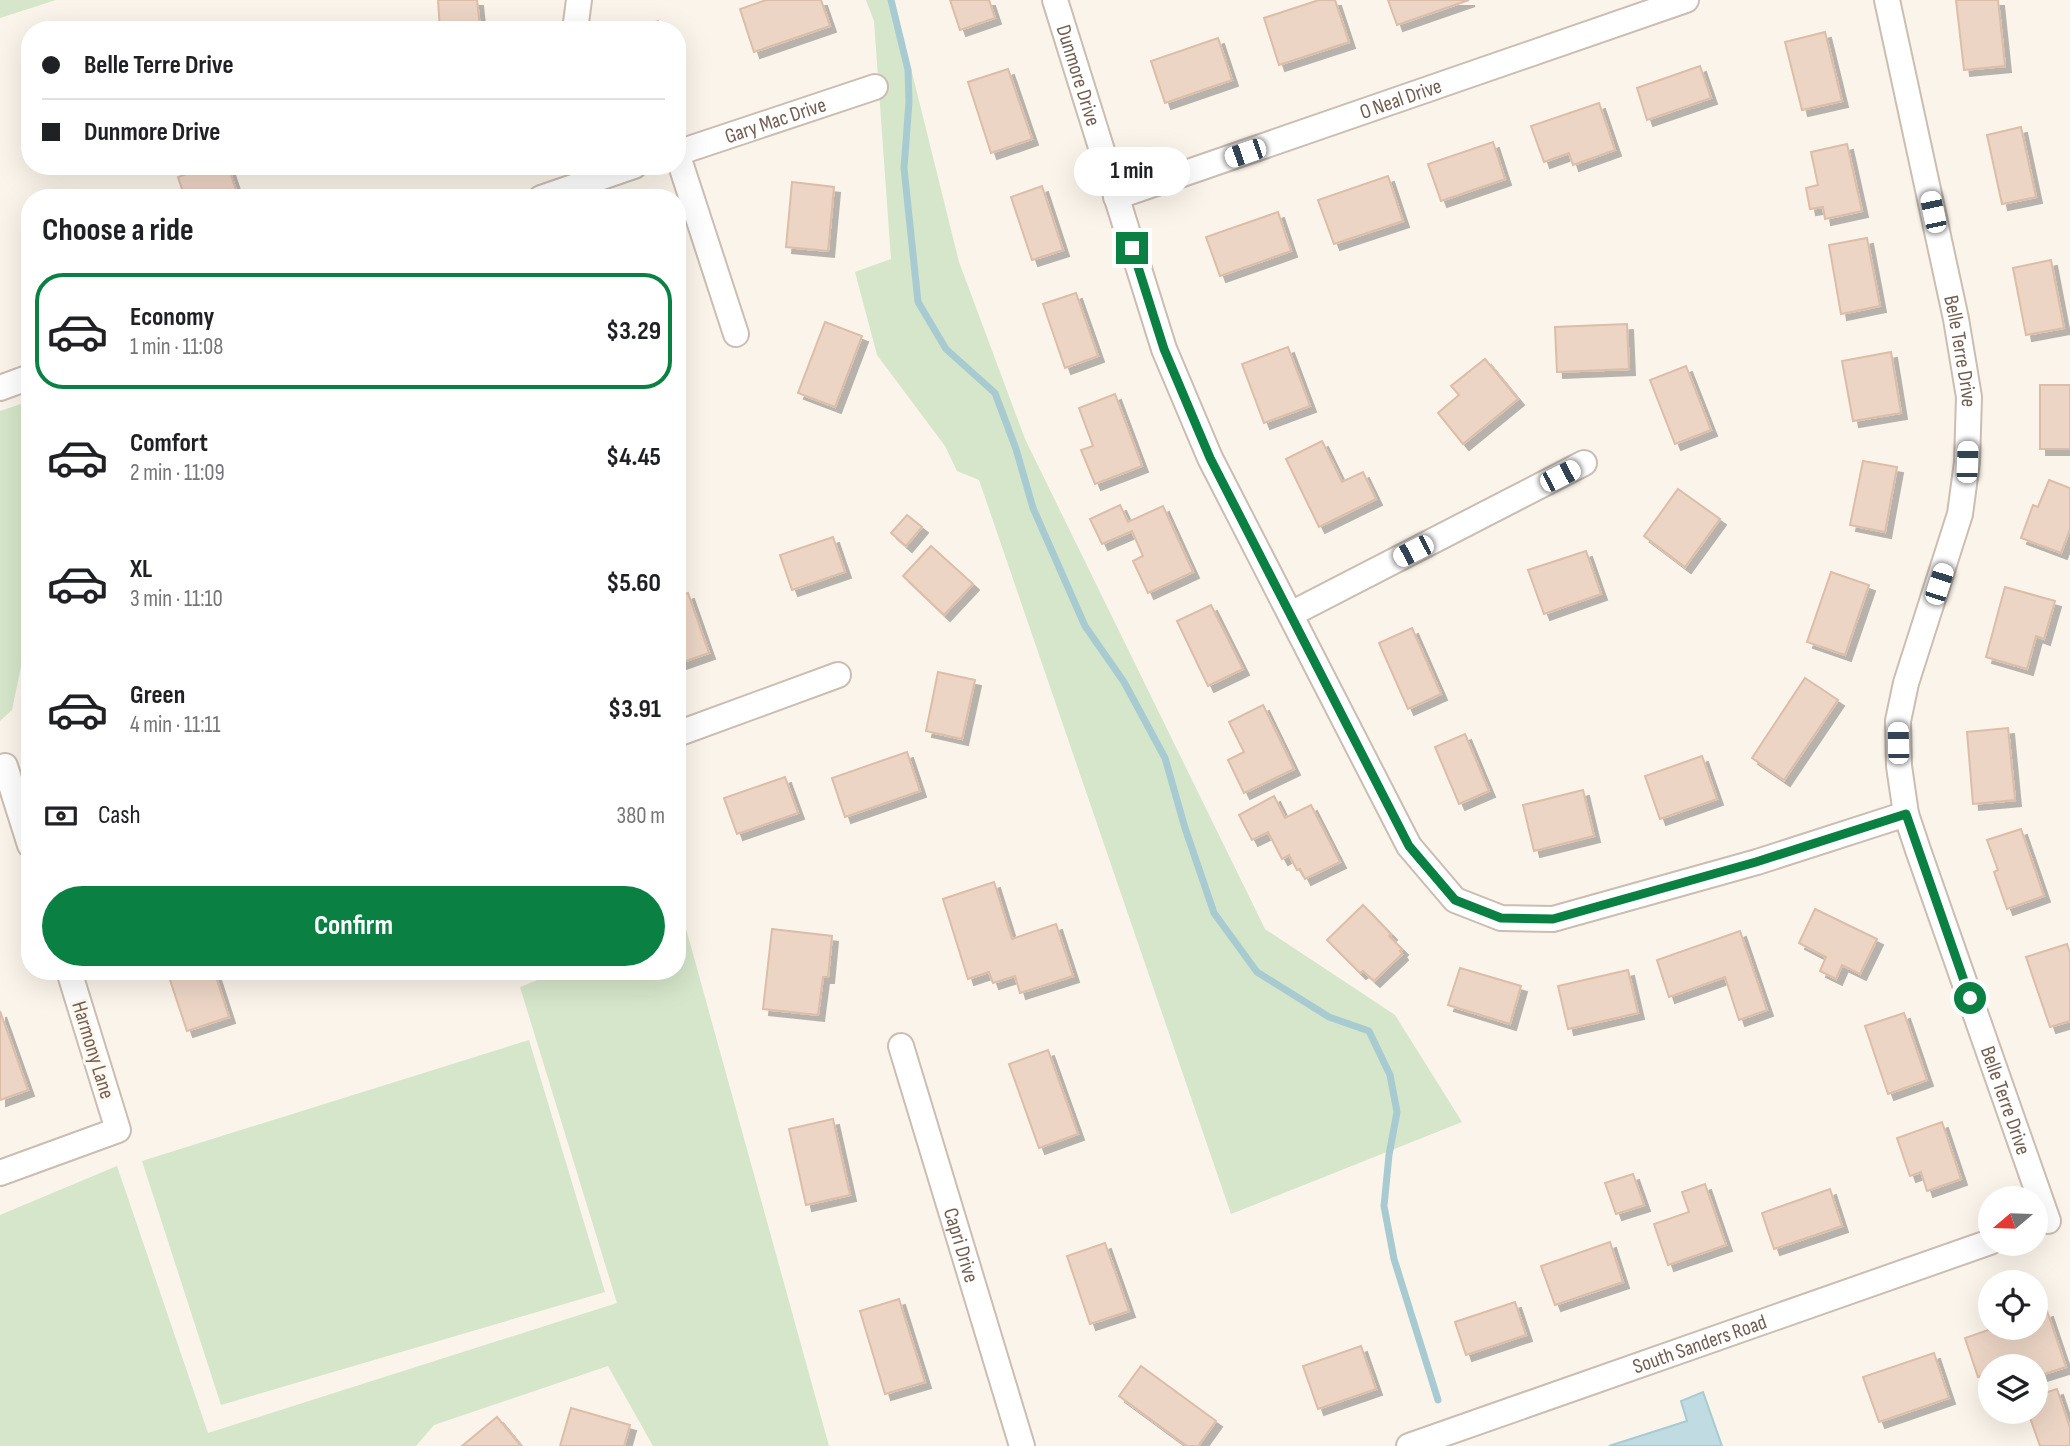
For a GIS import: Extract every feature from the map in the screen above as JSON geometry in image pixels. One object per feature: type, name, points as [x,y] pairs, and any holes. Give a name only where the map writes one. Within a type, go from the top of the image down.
[{"type":"street","points":[[576,21],[579,0]]},
{"type":"street","name":"Dunmore Drive","points":[[1055,0],[1164,349],[1210,458],[1409,846],[1455,900],[1501,918],[1553,919],[1756,862],[1906,814]]},
{"type":"street","name":"O Neal Drive","points":[[1116,197],[1655,5],[1686,0]]},
{"type":"street","name":"Belle Terre Drive","points":[[1887,0],[1956,318],[1969,397],[1967,462],[1960,514],[1906,683],[1898,721],[1899,766],[1906,814],[2051,1220]]},
{"type":"street","name":"Gary Mac Drive","points":[[686,150],[874,87]]},
{"type":"street","points":[[561,189],[592,175]]},
{"type":"street","points":[[684,175],[736,334]]},
{"type":"street","points":[[0,388],[21,380]]},
{"type":"street","points":[[1291,614],[1584,463]]},
{"type":"street","points":[[686,731],[838,676]]},
{"type":"street","points":[[5,766],[21,817]]},
{"type":"street","name":"Harmony Lane","points":[[0,1172],[118,1130],[72,980]]},
{"type":"street","name":"Capri Drive","points":[[901,1046],[1022,1446]]},
{"type":"street","name":"South Sanders Road","points":[[1409,1446],[1978,1246]]},
{"type":"green space","points":[[0,0],[56,0],[0,18]]},
{"type":"green space","points":[[866,0],[894,0],[959,262],[1025,439],[1265,929],[1395,1015],[1462,1122],[1231,1214],[979,480],[957,471],[945,446],[877,355],[855,272],[891,259],[874,21]]},
{"type":"green space","points":[[21,404],[21,666],[12,710],[0,721],[0,411]]},
{"type":"green space","points":[[686,929],[829,1446],[653,1446],[608,1366],[434,1425],[416,1446],[0,1446],[0,1215],[117,1166],[208,1433],[617,1303],[520,987],[538,980],[686,980]]},
{"type":"green space","points":[[529,1040],[605,1292],[221,1405],[142,1161]]},
{"type":"water","points":[[1703,1392],[1722,1446],[1609,1446],[1687,1421],[1681,1401]]},
{"type":"building","points":[[438,0],[477,0],[479,21],[439,21]]},
{"type":"building","points":[[766,0],[821,0],[830,26],[754,52],[740,9]]},
{"type":"building","points":[[950,0],[989,0],[995,18],[960,30]]},
{"type":"building","points":[[1319,0],[1335,0],[1349,42],[1279,65],[1264,18]]},
{"type":"building","points":[[1388,0],[1469,0],[1397,25]]},
{"type":"building","points":[[1956,0],[1998,0],[2005,66],[1964,70]]},
{"type":"building","points":[[1825,32],[1842,101],[1802,110],[1785,42]]},
{"type":"building","points":[[1218,38],[1232,80],[1165,103],[1151,61]]},
{"type":"building","points":[[1700,66],[1711,98],[1647,120],[1637,88]]},
{"type":"building","points":[[1008,69],[1032,139],[991,153],[968,82]]},
{"type":"building","points":[[1599,103],[1615,150],[1573,165],[1569,153],[1544,162],[1531,126]]},
{"type":"building","points":[[2021,127],[2036,197],[2002,204],[1987,135]]},
{"type":"building","points":[[1493,142],[1505,179],[1441,201],[1428,164]]},
{"type":"building","points":[[1847,144],[1862,211],[1825,219],[1823,207],[1810,209],[1806,188],[1818,185],[1811,152]]},
{"type":"building","points":[[231,175],[236,189],[182,189],[178,177]]},
{"type":"building","points":[[1388,176],[1403,221],[1334,244],[1318,200]]},
{"type":"building","points":[[792,182],[834,187],[828,251],[786,247]]},
{"type":"building","points":[[1042,186],[1063,250],[1032,260],[1011,197]]},
{"type":"building","points":[[1278,212],[1291,251],[1220,276],[1206,237]]},
{"type":"building","points":[[1867,238],[1880,306],[1841,314],[1829,245]]},
{"type":"building","points":[[2051,260],[2064,328],[2026,335],[2013,268]]},
{"type":"building","points":[[1076,293],[1098,356],[1065,368],[1043,304]]},
{"type":"building","points":[[825,322],[862,336],[835,407],[798,393]]},
{"type":"building","points":[[1627,324],[1629,369],[1557,372],[1555,327]]},
{"type":"building","points":[[1288,347],[1310,406],[1264,423],[1242,364]]},
{"type":"building","points":[[1891,352],[1901,413],[1853,421],[1842,361]]},
{"type":"building","points":[[1485,359],[1518,399],[1463,444],[1438,413],[1459,395],[1451,386]]},
{"type":"building","points":[[1686,366],[1711,430],[1675,444],[1650,380]]},
{"type":"building","points":[[2040,385],[2070,385],[2070,449],[2040,449]]},
{"type":"building","points":[[1115,394],[1142,466],[1095,484],[1081,450],[1093,446],[1079,408]]},
{"type":"building","points":[[1322,441],[1342,482],[1363,472],[1376,499],[1319,527],[1286,459]]},
{"type":"building","points":[[1863,461],[1897,467],[1885,532],[1850,525]]},
{"type":"building","points":[[2049,480],[2070,488],[2070,529],[2061,553],[2021,538],[2033,505],[2038,507]]},
{"type":"building","points":[[1678,489],[1720,519],[1685,567],[1644,536]]},
{"type":"building","points":[[1120,505],[1128,522],[1163,506],[1193,572],[1148,593],[1133,561],[1143,556],[1132,531],[1102,544],[1090,519]]},
{"type":"building","points":[[907,515],[922,527],[906,546],[891,533]]},
{"type":"building","points":[[833,537],[845,572],[792,590],[780,555]]},
{"type":"building","points":[[931,546],[973,584],[944,615],[903,576]]},
{"type":"building","points":[[1586,551],[1601,594],[1544,614],[1528,570]]},
{"type":"building","points":[[1831,572],[1869,585],[1845,655],[1807,642]]},
{"type":"building","points":[[2005,587],[2055,601],[2044,639],[2036,636],[2027,669],[1986,657]]},
{"type":"building","points":[[688,593],[709,653],[686,661]]},
{"type":"building","points":[[1211,605],[1243,669],[1208,686],[1177,621]]},
{"type":"building","points":[[1412,628],[1441,694],[1408,709],[1379,643]]},
{"type":"building","points":[[938,672],[975,680],[962,739],[926,731]]},
{"type":"building","points":[[1805,678],[1838,700],[1784,780],[1752,758]]},
{"type":"building","points":[[1263,705],[1294,769],[1244,793],[1228,760],[1244,752],[1229,722]]},
{"type":"building","points":[[2008,728],[2015,800],[1973,804],[1967,732]]},
{"type":"building","points":[[1465,734],[1489,791],[1459,804],[1435,747]]},
{"type":"building","points":[[907,752],[920,791],[845,817],[832,778]]},
{"type":"building","points":[[1702,756],[1717,799],[1660,819],[1645,776]]},
{"type":"building","points":[[785,777],[798,813],[737,834],[724,798]]},
{"type":"building","points":[[1583,790],[1594,836],[1534,851],[1523,805]]},
{"type":"building","points":[[1274,796],[1285,818],[1311,805],[1340,862],[1305,879],[1289,855],[1282,859],[1268,832],[1252,840],[1239,815]]},
{"type":"building","points":[[2021,829],[2044,896],[2007,909],[1994,872],[1998,870],[1987,840]]},
{"type":"building","points":[[994,882],[1012,939],[1056,924],[1073,976],[1020,993],[1015,976],[993,983],[989,972],[968,979],[943,899]]},
{"type":"building","points":[[1363,905],[1402,949],[1402,954],[1374,981],[1363,971],[1360,973],[1327,940]]},
{"type":"building","points":[[1815,909],[1877,939],[1860,974],[1842,965],[1836,979],[1820,971],[1826,957],[1799,943]]},
{"type":"building","points":[[772,929],[832,936],[828,977],[823,977],[818,1015],[763,1009]]},
{"type":"building","points":[[1740,931],[1767,1010],[1739,1020],[1725,977],[1669,997],[1657,960]]},
{"type":"building","points":[[2067,944],[2070,953],[2070,1021],[2050,1027],[2026,957]]},
{"type":"building","points":[[1460,968],[1521,986],[1510,1024],[1448,1005]]},
{"type":"building","points":[[1628,970],[1638,1013],[1568,1029],[1558,986]]},
{"type":"building","points":[[170,980],[217,980],[229,1017],[187,1031]]},
{"type":"building","points":[[0,1011],[28,1090],[0,1100]]},
{"type":"building","points":[[1904,1013],[1927,1080],[1888,1094],[1865,1026]]},
{"type":"building","points":[[1048,1050],[1078,1134],[1039,1148],[1009,1064]]},
{"type":"building","points":[[833,1119],[850,1195],[806,1205],[789,1129]]},
{"type":"building","points":[[1942,1122],[1961,1179],[1927,1191],[1921,1172],[1910,1176],[1897,1138]]},
{"type":"building","points":[[1633,1174],[1644,1205],[1616,1214],[1605,1183]]},
{"type":"building","points":[[1705,1184],[1726,1245],[1668,1265],[1654,1224],[1689,1212],[1682,1192]]},
{"type":"building","points":[[1830,1189],[1842,1226],[1774,1249],[1762,1213]]},
{"type":"building","points":[[1610,1242],[1623,1282],[1555,1305],[1541,1266]]},
{"type":"building","points":[[1105,1243],[1129,1311],[1090,1324],[1067,1256]]},
{"type":"building","points":[[899,1299],[925,1382],[885,1394],[860,1311]]},
{"type":"building","points":[[1515,1302],[1526,1335],[1466,1355],[1455,1322]]},
{"type":"building","points":[[2048,1314],[2066,1367],[2048,1373],[2048,1354],[1978,1354],[1978,1377],[1965,1338],[1978,1334],[1978,1340],[2048,1340]]},
{"type":"building","points":[[1361,1346],[1376,1389],[1318,1409],[1303,1366]]},
{"type":"building","points":[[1934,1353],[1949,1398],[1879,1422],[1863,1377]]},
{"type":"building","points":[[1141,1366],[1216,1421],[1198,1446],[1187,1446],[1119,1396]]},
{"type":"building","points":[[2057,1389],[2070,1428],[2070,1446],[2040,1446],[2032,1424],[2048,1424],[2048,1392]]},
{"type":"building","points":[[571,1408],[630,1425],[624,1446],[560,1446]]},
{"type":"building","points":[[497,1417],[521,1446],[462,1446]]},
{"type":"waterway","points":[[891,0],[908,70],[909,102],[904,168],[918,302],[946,349],[995,393],[1016,449],[1033,508],[1085,626],[1124,682],[1165,758],[1214,913],[1257,972],[1329,1017],[1369,1031],[1390,1075],[1397,1112],[1384,1206],[1394,1259],[1438,1400]]},
{"type":"route","points":[[1132,248],[1164,349],[1210,458],[1409,846],[1455,900],[1501,918],[1553,919],[1756,862],[1906,814],[1970,998]]}]
